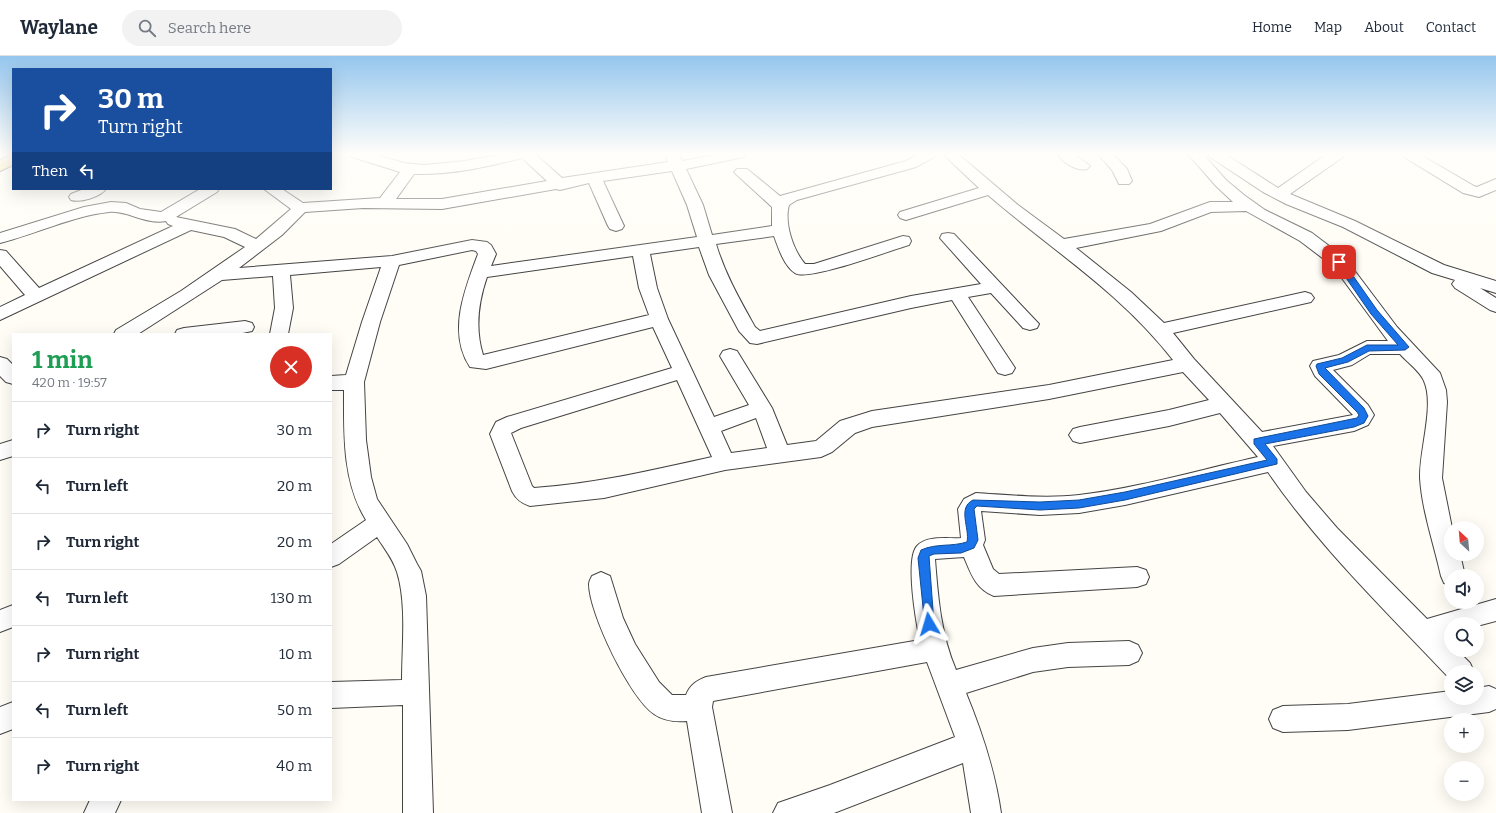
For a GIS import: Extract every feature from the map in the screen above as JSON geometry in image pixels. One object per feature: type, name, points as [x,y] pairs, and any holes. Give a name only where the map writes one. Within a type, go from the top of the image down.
[{"type":"street","points":[[385,203],[395,189]]},
{"type":"street","points":[[273,190],[300,208],[385,203],[411,205],[442,204],[533,189]]},
{"type":"street","points":[[599,189],[616,226]]},
{"type":"street","points":[[688,189],[695,205],[713,263],[730,299],[748,331],[758,338],[956,293],[994,287]]},
{"type":"street","points":[[761,189],[780,206]]},
{"type":"street","points":[[819,189],[791,197],[782,201],[780,206],[780,230],[796,266],[801,270],[815,269],[903,241]]},
{"type":"street","points":[[1228,189],[1250,206],[1306,237],[1339,262],[1374,312],[1425,367],[1433,378],[1437,388],[1431,477],[1451,569]]},
{"type":"street","points":[[1272,189],[1279,194],[1349,224],[1438,269],[1496,306]]},
{"type":"street","points":[[1279,194],[1287,189]]},
{"type":"street","points":[[1469,189],[1479,192],[1485,189]]},
{"type":"street","points":[[77,198],[96,190]]},
{"type":"street","points":[[164,217],[209,190]]},
{"type":"street","points":[[906,215],[989,190],[1114,286],[1160,330],[1187,364],[1258,441],[1298,498],[1329,535],[1454,665]]},
{"type":"street","points":[[0,238],[84,212],[111,206],[126,208],[142,215],[164,217],[187,225],[229,234],[257,246]]},
{"type":"street","points":[[1061,245],[1113,237],[1155,228],[1210,207],[1250,206]]},
{"type":"street","points":[[131,333],[218,275],[289,221],[300,208]]},
{"type":"street","points":[[0,314],[187,225]]},
{"type":"street","points":[[480,273],[780,230]]},
{"type":"street","points":[[948,238],[1030,324]]},
{"type":"street","points":[[218,275],[392,261],[450,248],[481,246],[485,249],[487,254],[467,315],[468,332],[474,358],[477,362],[486,362],[659,319]]},
{"type":"street","points":[[640,249],[648,288],[659,319],[682,372],[725,462]]},
{"type":"street","points":[[0,255],[36,296]]},
{"type":"street","points":[[392,261],[371,322],[354,382],[356,440],[360,477],[367,502],[379,523],[399,551],[410,571],[414,596],[418,813]]},
{"type":"street","points":[[1438,269],[1496,287]]},
{"type":"street","points":[[279,333],[284,308],[281,270]]},
{"type":"street","points":[[956,293],[1005,368]]},
{"type":"street","points":[[1160,330],[1305,298]]},
{"type":"street","points":[[193,333],[245,327]]},
{"type":"street","points":[[1258,441],[1354,423],[1360,420],[1364,416],[1361,410],[1322,371],[1320,366],[1345,360],[1367,348],[1405,347]]},
{"type":"street","points":[[730,356],[762,408],[774,434],[780,455]]},
{"type":"street","points":[[0,364],[12,376]]},
{"type":"street","points":[[682,372],[514,422],[503,428],[500,434],[522,491],[530,497],[571,494],[638,482],[725,462],[821,449],[831,443],[839,432],[852,425],[872,419],[1049,392],[1187,364]]},
{"type":"street","points":[[332,383],[354,382]]},
{"type":"street","points":[[0,389],[12,383]]},
{"type":"street","points":[[1080,435],[1162,420],[1224,404]]},
{"type":"street","points":[[708,427],[762,408]]},
{"type":"street","points":[[0,452],[12,448]]},
{"type":"street","points":[[1137,577],[994,585],[984,576],[971,545],[973,540],[970,509],[976,502],[1040,506],[1079,504],[1125,496],[1274,462]]},
{"type":"street","points":[[332,556],[379,523]]},
{"type":"street","points":[[971,545],[961,548],[928,551],[923,558],[927,611],[934,649],[972,745],[984,792],[986,813]]},
{"type":"street","points":[[601,583],[610,618],[624,647],[652,694],[665,706],[682,708],[698,707]]},
{"type":"street","points":[[1422,632],[1460,610],[1496,610]]},
{"type":"street","points":[[0,620],[12,616]]},
{"type":"street","points":[[718,813],[698,707],[698,698],[706,690],[934,649]]},
{"type":"street","points":[[949,685],[1033,660],[1068,655],[1129,653]]},
{"type":"street","points":[[332,695],[416,692]]},
{"type":"street","points":[[1283,719],[1348,717],[1487,699]]},
{"type":"street","points":[[0,720],[12,716]]},
{"type":"street","points":[[788,813],[830,800],[972,745]]},
{"type":"street","points":[[99,813],[105,801]]},
{"type":"route","points":[[929,624],[923,558],[928,551],[961,548],[971,545],[973,540],[970,509],[976,502],[983,501],[1008,505],[1040,506],[1079,504],[1125,496],[1274,462],[1258,441],[1354,423],[1360,420],[1364,416],[1361,410],[1320,369],[1320,366],[1345,360],[1367,348],[1376,346],[1405,347],[1390,332],[1374,312],[1350,275],[1339,262]]}]
